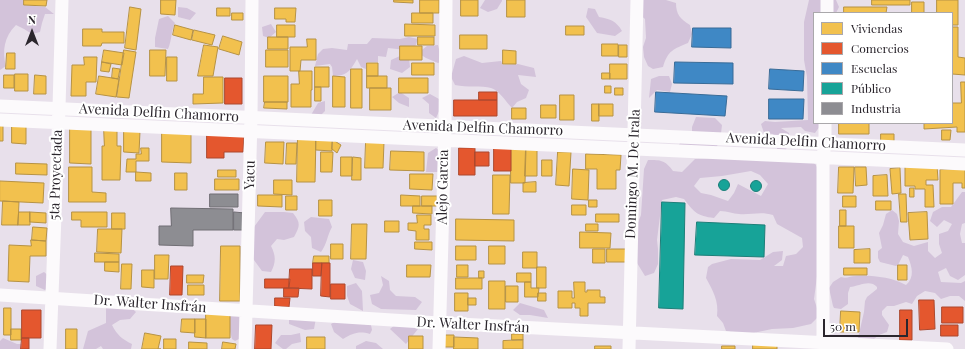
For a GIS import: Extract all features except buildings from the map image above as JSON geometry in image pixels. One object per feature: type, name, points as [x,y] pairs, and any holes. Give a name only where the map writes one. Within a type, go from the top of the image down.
[{"type":"street","name":"5ta Proyectada","points":[[50,349],[62,0]]},
{"type":"street","name":"Yacu","points":[[245,349],[251,132],[252,0]]},
{"type":"street","name":"Alejo Garcia","points":[[438,349],[445,126],[446,0]]},
{"type":"street","name":"Domingo M. De Irala","points":[[629,349],[637,0]]},
{"type":"street","points":[[827,0],[827,12]]},
{"type":"street","name":"Avenida Delfin Chamorro","points":[[0,106],[965,150]]},
{"type":"street","name":"Avenida Delfin Chamorro","points":[[0,120],[965,164]]},
{"type":"street","points":[[823,346],[823,158],[826,124]]},
{"type":"street","name":"Dr. Walter Insfrán","points":[[0,295],[52,297],[246,311],[823,346],[947,349]]},
{"type":"shaded area","points":[[0,0],[23,0],[24,5],[45,7],[54,14],[45,14],[40,32],[32,34],[16,25],[9,34],[5,44],[4,55],[6,66],[0,70]]},
{"type":"shaded area","points":[[485,0],[502,1],[497,9],[488,12],[480,8]]},
{"type":"shaded area","points":[[639,0],[666,0],[676,3],[679,16],[690,25],[692,34],[688,43],[672,51],[667,57],[663,67],[653,69],[648,66],[644,57],[643,47],[646,38],[645,19],[638,13]]},
{"type":"shaded area","points":[[809,0],[836,0],[839,7],[836,12],[813,12],[813,124],[827,124],[820,126],[815,133],[805,131],[801,127],[781,128],[789,133],[786,151],[777,149],[776,139],[773,134],[764,133],[761,124],[765,121],[775,122],[808,120],[807,77],[804,60],[804,22]]},
{"type":"shaded area","points":[[178,7],[187,8],[196,13],[190,20],[178,17]]},
{"type":"shaded area","points":[[588,8],[595,9],[599,17],[613,21],[622,31],[615,36],[597,33],[586,17]]},
{"type":"shaded area","points":[[168,16],[175,23],[168,49],[155,47],[155,38],[159,19]]},
{"type":"shaded area","points":[[271,24],[276,32],[269,38],[263,36],[262,27]]},
{"type":"shaded area","points":[[409,37],[418,39],[415,47],[406,50],[388,48],[386,57],[378,56],[378,62],[367,62],[366,69],[361,67],[357,59],[348,72],[338,76],[333,76],[332,67],[330,64],[315,66],[318,54],[323,49],[332,48],[347,50],[348,44],[367,44],[372,38],[400,39]]},
{"type":"shaded area","points":[[438,45],[440,62],[438,63],[418,53],[427,46]]},
{"type":"shaded area","points":[[400,56],[409,58],[410,67],[402,73],[390,69],[391,60]]},
{"type":"shaded area","points":[[464,56],[482,63],[501,61],[503,65],[518,64],[534,68],[536,77],[518,75],[521,84],[529,90],[526,98],[517,102],[512,108],[494,89],[487,87],[455,85],[451,77],[456,59]]},
{"type":"shaded area","points":[[659,76],[669,76],[672,84],[670,92],[657,90],[649,98],[651,79]]},
{"type":"shaded area","points":[[400,92],[409,98],[409,107],[399,103],[392,97]]},
{"type":"shaded area","points":[[430,94],[439,99],[440,109],[436,118],[429,113],[429,104],[422,98]]},
{"type":"shaded area","points":[[325,101],[325,111],[321,115],[311,115],[318,103]]},
{"type":"shaded area","points":[[696,117],[715,118],[722,125],[720,142],[714,150],[679,145],[683,136],[692,137],[692,127]]},
{"type":"shaded area","points":[[436,148],[444,154],[438,172],[426,172],[428,153]]},
{"type":"shaded area","points":[[809,158],[816,165],[824,183],[818,269],[814,299],[818,317],[811,324],[793,328],[772,329],[744,335],[726,331],[723,323],[717,316],[716,301],[706,278],[708,267],[712,264],[731,259],[760,260],[773,252],[783,251],[782,260],[774,266],[783,266],[786,256],[796,254],[803,247],[802,238],[777,224],[773,215],[764,213],[737,214],[720,211],[714,218],[696,213],[684,199],[676,197],[662,200],[657,240],[658,264],[654,273],[645,276],[637,263],[637,225],[641,215],[644,169],[648,160],[656,160],[662,161],[673,171],[682,172],[695,159]],"holes":[[[751,171],[760,175],[768,184],[761,196],[738,184],[728,201],[701,193],[694,186],[700,178]]]},
{"type":"shaded area","points":[[962,192],[965,192],[965,223],[962,224],[960,234],[962,243],[965,243],[965,275],[958,280],[950,276],[946,268],[938,272],[941,282],[961,283],[965,281],[965,301],[959,296],[950,296],[941,299],[935,293],[925,291],[917,296],[912,304],[906,302],[894,306],[887,306],[882,311],[882,315],[889,325],[887,332],[874,339],[858,338],[865,301],[867,297],[877,289],[877,287],[871,283],[868,283],[850,287],[848,293],[848,304],[841,309],[834,308],[833,306],[829,288],[833,282],[841,277],[868,276],[888,278],[906,285],[911,279],[912,275],[908,257],[903,255],[896,266],[880,262],[878,258],[878,251],[882,248],[879,233],[886,214],[892,210],[897,214],[899,221],[898,234],[903,242],[914,246],[928,242],[928,251],[935,258],[942,253],[939,244],[939,234],[948,231],[952,224],[944,220],[937,227],[930,221],[933,212],[942,207],[951,207]]},
{"type":"shaded area","points":[[265,212],[293,213],[299,225],[294,237],[284,240],[277,239],[271,246],[275,259],[271,272],[262,271],[251,256],[254,227]]},
{"type":"shaded area","points":[[311,217],[329,219],[332,227],[325,246],[321,252],[312,248],[311,237],[305,231],[304,222]]},
{"type":"shaded area","points":[[353,260],[363,262],[366,271],[365,280],[355,278],[351,269]]},
{"type":"shaded area","points":[[44,272],[50,277],[48,288],[45,290],[36,286],[36,276]]},
{"type":"shaded area","points":[[381,276],[389,281],[390,290],[396,296],[415,297],[422,302],[416,310],[381,309],[372,304],[370,295],[379,293],[383,285]]},
{"type":"shaded area","points":[[356,283],[362,291],[363,311],[350,304],[347,296],[347,286]]},
{"type":"shaded area","points":[[520,303],[544,310],[548,318],[520,315],[513,310]]},
{"type":"shaded area","points":[[106,305],[128,305],[136,312],[130,319],[120,320],[112,325],[120,336],[132,344],[131,349],[103,349],[101,346],[96,349],[83,349],[88,331],[106,323]]},
{"type":"shaded area","points":[[233,313],[240,317],[245,336],[235,341],[232,339],[226,316]]},
{"type":"shaded area","points":[[289,315],[316,318],[314,329],[305,330],[289,324]]},
{"type":"shaded area","points":[[338,320],[371,325],[372,330],[370,334],[356,333],[343,339],[334,332],[331,324]]},
{"type":"shaded area","points":[[408,323],[418,329],[406,344],[390,329],[396,324]]},
{"type":"shaded area","points":[[300,333],[301,342],[292,344],[286,349],[283,349],[275,343],[281,335]]},
{"type":"shaded area","points":[[3,338],[17,344],[27,344],[26,349],[0,349],[0,341]]},
{"type":"shaded area","points":[[366,341],[376,343],[383,349],[356,349],[356,346]]}]
